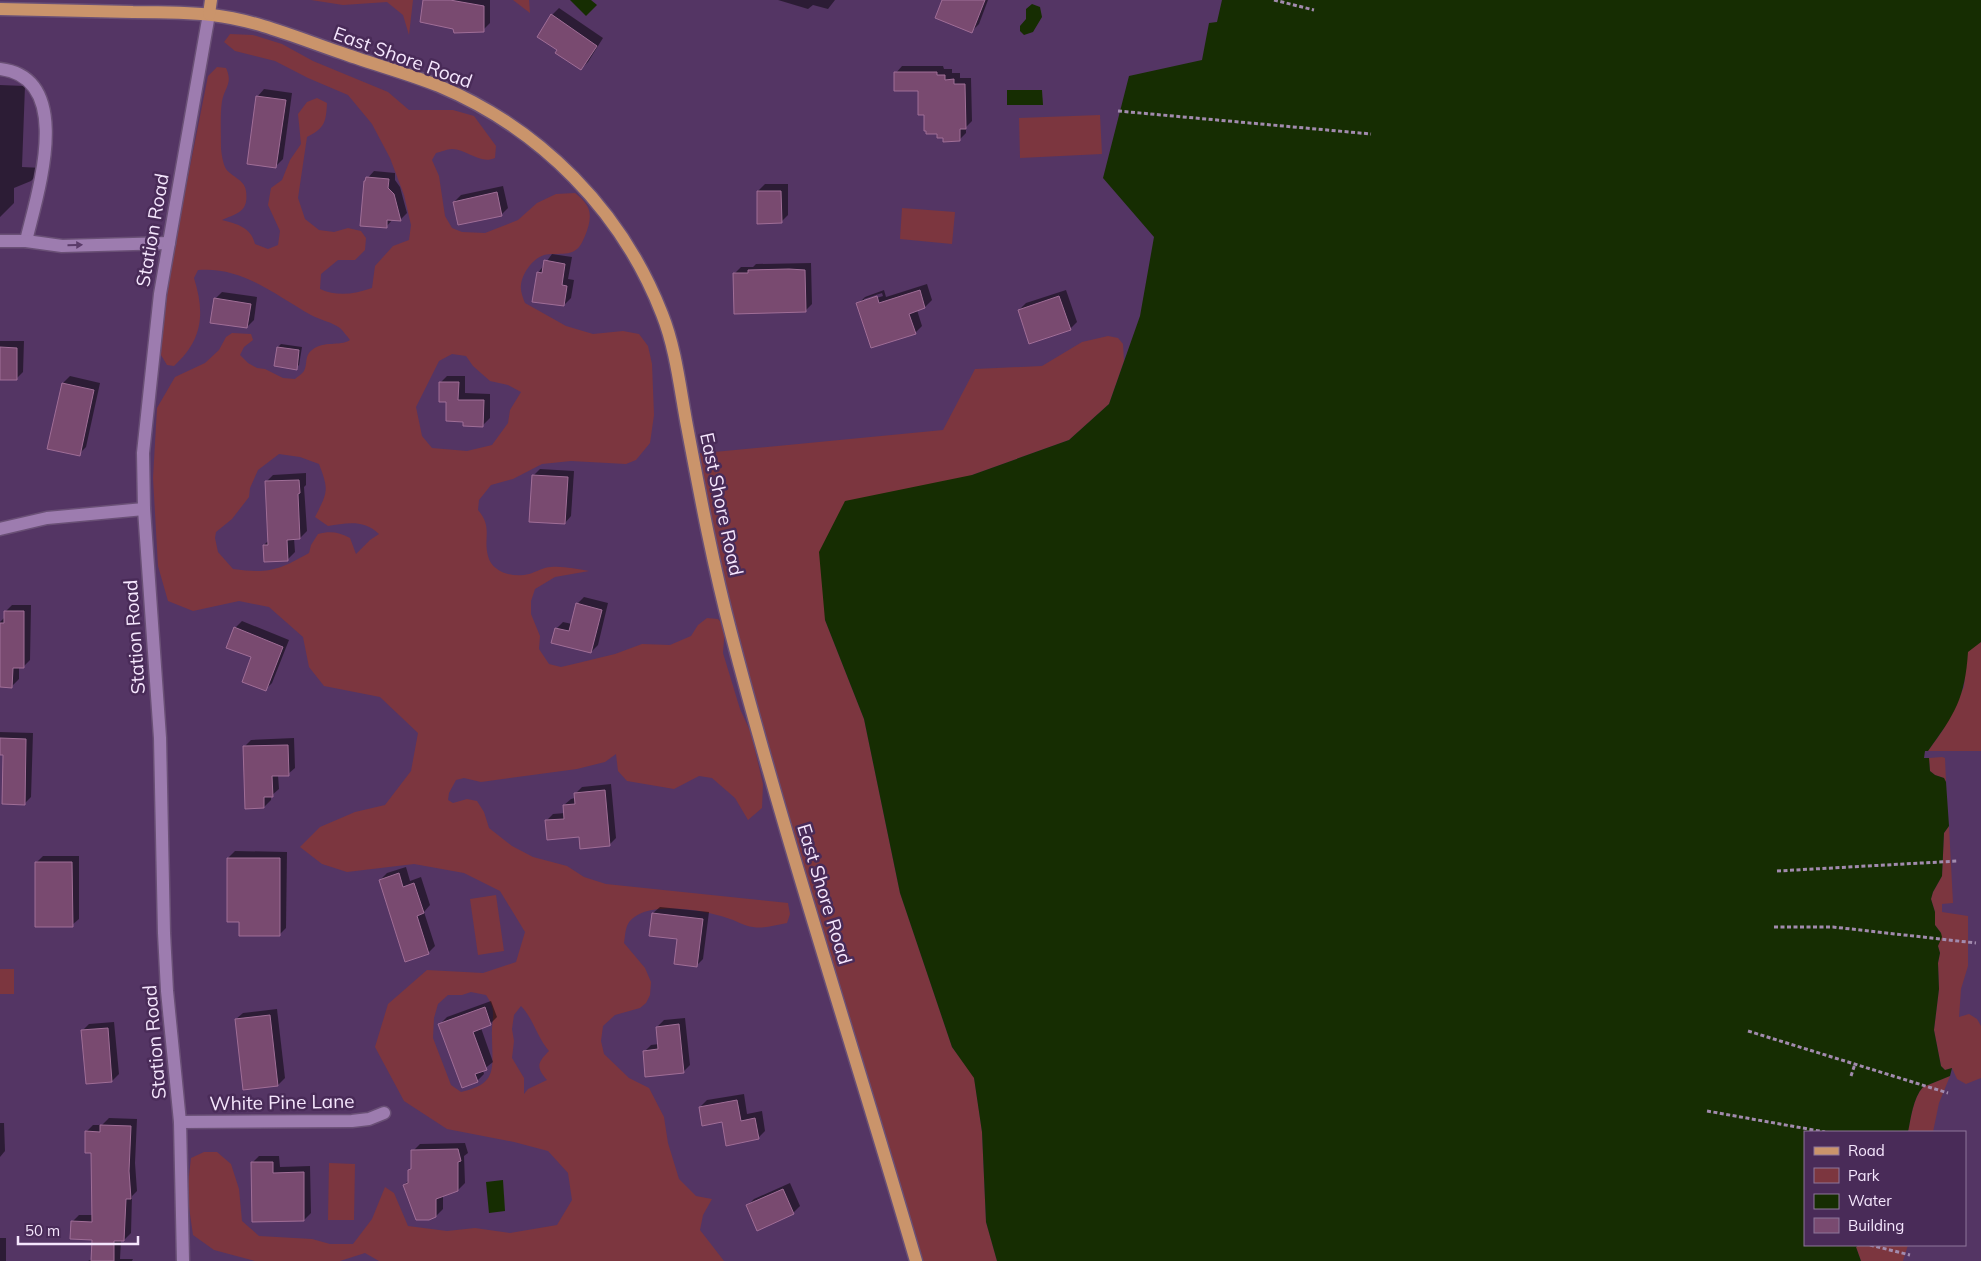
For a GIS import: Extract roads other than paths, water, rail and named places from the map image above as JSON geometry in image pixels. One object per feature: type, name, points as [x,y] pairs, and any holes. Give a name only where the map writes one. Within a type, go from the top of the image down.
[{"type":"main road","points":[[209,14],[211,0]]},
{"type":"main road","name":"East Shore Road","points":[[0,9],[209,14],[260,26],[436,85],[482,107],[510,123],[535,141],[577,179],[614,225],[646,278],[663,317],[673,351],[709,539],[730,630],[780,809],[916,1261]]},
{"type":"street","name":"Station Road","points":[[183,1261],[180,1122],[167,992],[160,738],[144,509],[143,453],[160,294],[209,14]]},
{"type":"street","points":[[0,69],[13,70],[29,81],[40,98],[47,127],[46,151],[26,241]]},
{"type":"street","points":[[0,241],[26,241],[62,246],[169,243]]},
{"type":"street","points":[[0,529],[47,518],[144,509]]},
{"type":"street","name":"White Pine Lane","points":[[180,1122],[352,1121],[369,1119],[384,1113]]},
{"type":"water","points":[[570,0],[591,0],[597,5],[586,16]]},
{"type":"water","points":[[1222,0],[1981,0],[1981,642],[1968,652],[1967,668],[1957,705],[1952,716],[1928,751],[1925,751],[1924,758],[1929,758],[1930,771],[1944,778],[1946,782],[1949,826],[1944,833],[1942,876],[1931,899],[1935,912],[1935,925],[1942,937],[1938,946],[1940,953],[1938,963],[1939,989],[1934,1030],[1941,1066],[1945,1070],[1952,1068],[1950,1076],[1923,1087],[1913,1108],[1908,1131],[1804,1131],[1804,1246],[1858,1246],[1856,1247],[1861,1261],[997,1261],[986,1222],[982,1132],[974,1078],[952,1047],[900,893],[864,719],[825,620],[819,552],[845,501],[972,475],[1069,440],[1109,404],[1140,316],[1154,237],[1103,178],[1129,76],[1202,60],[1209,23],[1217,22]]},
{"type":"water","points":[[1032,4],[1040,7],[1042,17],[1033,32],[1024,35],[1020,31],[1020,26],[1026,19],[1026,9]]},
{"type":"water","points":[[1007,90],[1042,90],[1043,105],[1007,105]]},
{"type":"water","points":[[503,1180],[505,1211],[489,1213],[486,1182]]}]
